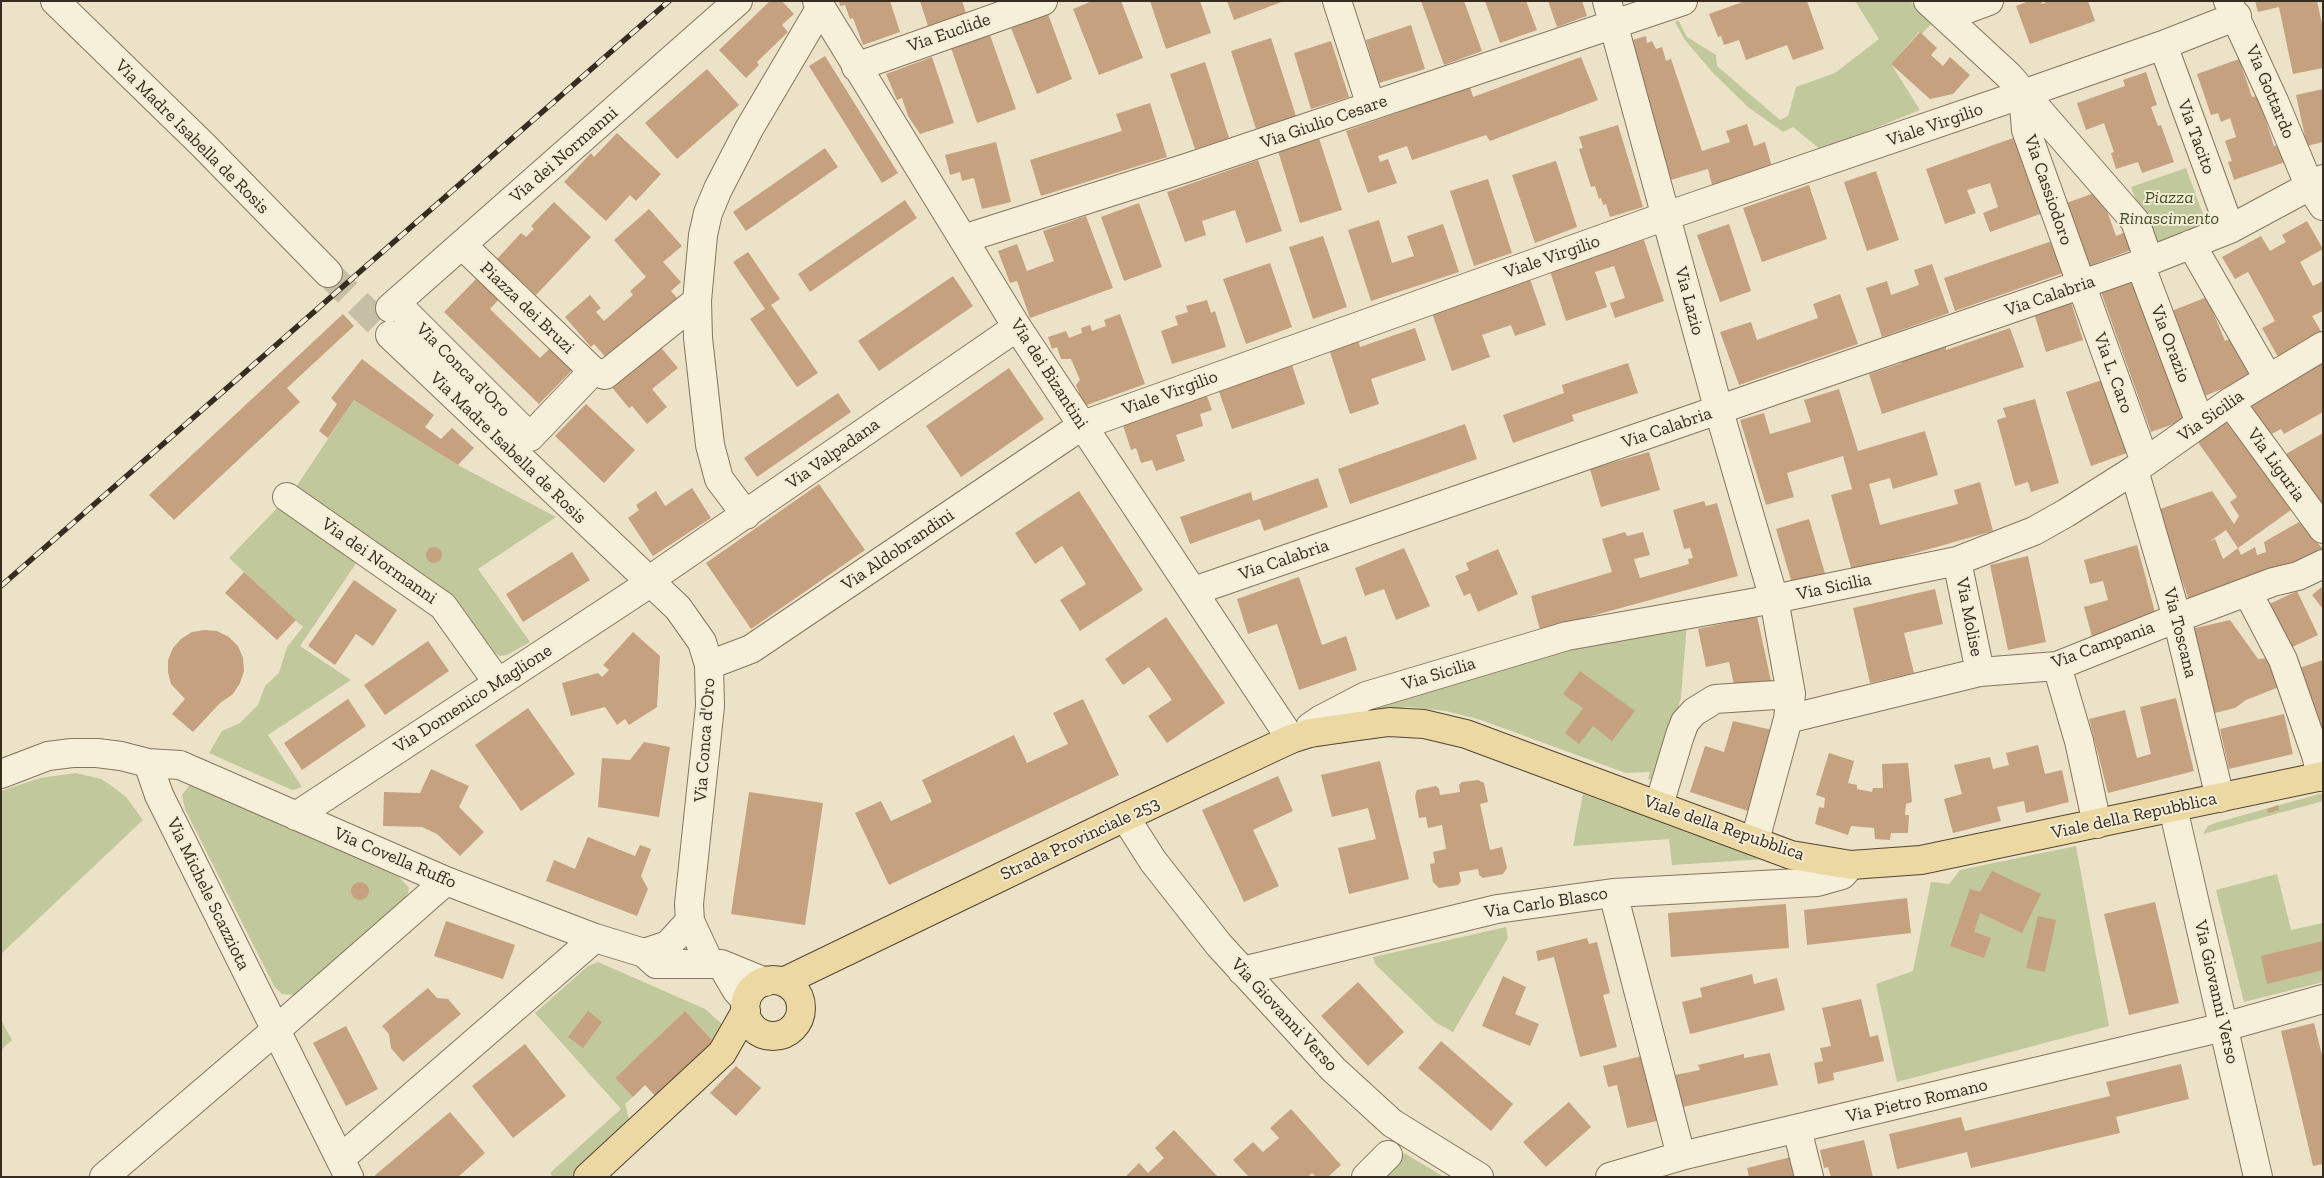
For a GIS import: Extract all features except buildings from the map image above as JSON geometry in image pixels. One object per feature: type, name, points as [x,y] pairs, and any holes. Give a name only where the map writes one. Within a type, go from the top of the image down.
[{"type":"main road","name":"Viale della Repubblica","points":[[1300,736],[1389,722],[1424,724],[1466,734],[1791,855],[1851,866],[1921,860],[2322,776]]},
{"type":"main road","name":"Strada Provinciale 253","points":[[588,1177],[722,1053],[746,1006],[750,993],[783,988],[851,949],[1125,817],[1300,736]]},
{"type":"main road","name":"Strada Provinciale 253","points":[[722,1053],[787,1032],[794,1027],[801,1010],[783,988]]},
{"type":"main road","points":[[746,1006],[753,1028],[770,1036]]},
{"type":"street","name":"Via Madre Isabella de Rosis","points":[[55,1],[203,145],[328,273]]},
{"type":"street","name":"Via dei Normanni","points":[[393,306],[738,1]]},
{"type":"street","name":"Via Euclide","points":[[856,66],[1043,1]]},
{"type":"street","points":[[1337,1],[1371,106]]},
{"type":"street","name":"Via Giulio Cesare","points":[[963,239],[1189,167],[1371,106],[1610,13],[1683,1]]},
{"type":"street","points":[[1937,9],[1989,1]]},
{"type":"street","name":"Via dei Bizantini","points":[[819,4],[1017,327],[1194,591],[1300,736]]},
{"type":"street","points":[[746,515],[719,479],[712,458],[700,369],[697,301],[703,235],[708,213],[718,189],[749,129],[819,4]]},
{"type":"street","points":[[1937,9],[2009,76],[2023,94]]},
{"type":"street","name":"Viale Virgilio","points":[[1083,425],[1666,216],[2163,45],[2232,9]]},
{"type":"street","name":"Via Gottardo","points":[[2230,229],[2318,190],[2232,9]]},
{"type":"street","name":"Via Lazio","points":[[1610,13],[1718,411],[1774,599],[1789,706]]},
{"type":"street","name":"Via Tacito","points":[[2163,45],[2230,229]]},
{"type":"street","name":"Via Cassiodoro","points":[[2023,94],[2135,221],[2144,263]]},
{"type":"street","name":"Via Cassiodoro","points":[[2023,94],[2026,130],[2082,285]]},
{"type":"street","points":[[2144,263],[2230,229]]},
{"type":"street","points":[[2191,244],[2268,378]]},
{"type":"street","name":"Piazza dei Bruzi","points":[[462,245],[593,371]]},
{"type":"street","name":"Via Calabria","points":[[1194,591],[2144,263]]},
{"type":"street","name":"Via Orazio","points":[[2144,263],[2200,423]]},
{"type":"street","name":"Via L. Caro","points":[[2082,285],[2139,466]]},
{"type":"street","points":[[593,371],[605,374],[697,301]]},
{"type":"street","name":"Via Conca d'Oro","points":[[393,306],[530,437],[593,371]]},
{"type":"street","name":"Via Valpadana","points":[[650,583],[661,572],[1017,327]]},
{"type":"street","name":"Via Madre Isabella de Rosis","points":[[390,335],[626,561]]},
{"type":"street","name":"Via Sicilia","points":[[1300,736],[1320,720],[1366,696],[1558,638],[1774,599],[1958,561],[2034,530],[2139,466],[2230,402],[2323,346]]},
{"type":"street","name":"Via Liguria","points":[[2230,402],[2285,480],[2323,528]]},
{"type":"street","name":"Via Aldobrandini","points":[[709,665],[752,649],[1083,425]]},
{"type":"street","name":"Via Toscana","points":[[2139,466],[2220,798]]},
{"type":"street","name":"Via dei Normanni","points":[[287,497],[443,606],[498,683]]},
{"type":"street","name":"Via Conca d'Oro","points":[[626,561],[678,608],[691,624],[702,642],[709,665],[710,706],[689,904],[690,921]]},
{"type":"street","name":"Via Molise","points":[[1958,561],[1980,672]]},
{"type":"street","name":"Via Campania","points":[[1659,805],[1680,735],[1686,722],[1694,712],[1715,699],[1789,706],[1980,672],[2057,666],[2273,582],[2298,576],[2323,564]]},
{"type":"street","name":"Via Domenico Maglione","points":[[296,816],[650,583]]},
{"type":"street","points":[[2248,593],[2283,660],[2322,776]]},
{"type":"street","points":[[2057,666],[2079,741],[2097,824]]},
{"type":"street","points":[[1755,840],[1789,706]]},
{"type":"street","points":[[1,774],[48,756],[72,753],[121,756],[148,763]]},
{"type":"street","name":"Via Covella Ruffo","points":[[148,763],[180,765],[446,880],[595,938],[644,953],[656,964],[716,964],[783,988]]},
{"type":"street","name":"Via Michele Scazziota","points":[[148,763],[159,795],[345,1168],[595,938]]},
{"type":"street","name":"Via Giovanni Verso","points":[[2174,808],[2258,1177]]},
{"type":"street","name":"Via Giovanni Verso","points":[[1125,817],[1153,862],[1242,971],[1332,1069],[1392,1123],[1479,1177]]},
{"type":"street","points":[[1751,885],[1791,855]]},
{"type":"street","name":"Via Carlo Blasco","points":[[1242,971],[1497,909],[1613,893],[1817,882],[1842,875],[1851,866]]},
{"type":"street","points":[[104,1177],[276,1030],[446,880]]},
{"type":"street","points":[[1613,893],[1681,1156]]},
{"type":"street","points":[[644,953],[668,945],[690,921],[716,964],[746,1006]]},
{"type":"street","name":"Via Pietro Romano","points":[[1610,1177],[1681,1156],[2224,1027],[2323,999]]},
{"type":"street","points":[[1797,1129],[1809,1177]]},
{"type":"street","points":[[1366,1177],[1388,1155]]},
{"type":"green space","points":[[1855,1],[1910,1],[1932,23],[1922,34],[1919,32],[1891,64],[1920,110],[1821,150],[1793,127],[1783,132],[1748,107],[1713,73],[1685,40],[1675,22],[1678,20],[1687,37],[1716,55],[1717,66],[1780,120],[1788,116],[1796,87],[1835,73],[1879,39]]},
{"type":"green space","name":"Piazza Rinascimento","points":[[2186,168],[2208,228],[2153,248],[2131,187]]},
{"type":"green space","points":[[354,400],[458,465],[556,517],[478,569],[530,642],[507,655],[500,656],[495,653],[455,597],[296,487]]},
{"type":"green space","points":[[279,506],[357,562],[300,646],[351,680],[268,735],[302,787],[292,790],[209,753],[222,731],[240,723],[258,705],[265,686],[279,673],[287,647],[303,627],[229,558]]},
{"type":"green space","points":[[1687,624],[1681,697],[1659,783],[1648,779],[1650,772],[1626,773],[1481,720],[1446,711],[1408,707],[1360,712],[1568,643]]},
{"type":"green space","points":[[76,773],[101,779],[113,787],[126,797],[143,820],[1,954],[1,791],[40,778]]},
{"type":"green space","points":[[190,785],[201,786],[399,877],[409,888],[407,897],[300,992],[294,995],[282,994],[274,986],[185,809],[182,795]]},
{"type":"green space","points":[[2323,793],[2323,801],[2203,834],[2208,826],[2215,823]]},
{"type":"green space","points":[[1583,794],[1766,859],[1672,865],[1669,839],[1573,846]]},
{"type":"green space","points":[[2076,846],[2109,1026],[1897,1082],[1876,984],[1913,971],[1931,882],[1949,884],[1960,870]]},
{"type":"green space","points":[[2277,874],[2291,930],[2323,923],[2323,982],[2244,1002],[2216,890]]},
{"type":"green space","points":[[1506,927],[1508,938],[1453,1032],[1435,1022],[1375,964],[1373,957]]},
{"type":"green space","points":[[598,962],[705,1009],[723,1025],[715,1043],[685,1011],[615,1078],[633,1097],[625,1104],[630,1123],[575,1177],[553,1177],[550,1173],[621,1109],[535,1013],[588,966]]},
{"type":"green space","points":[[1,1020],[12,1040],[1,1050]]},
{"type":"green space","points":[[1404,1153],[1444,1177],[1380,1177]]},
{"type":"tunnel","points":[[328,273],[390,335]]},
{"type":"railway","points":[[1,586],[669,1]]}]
